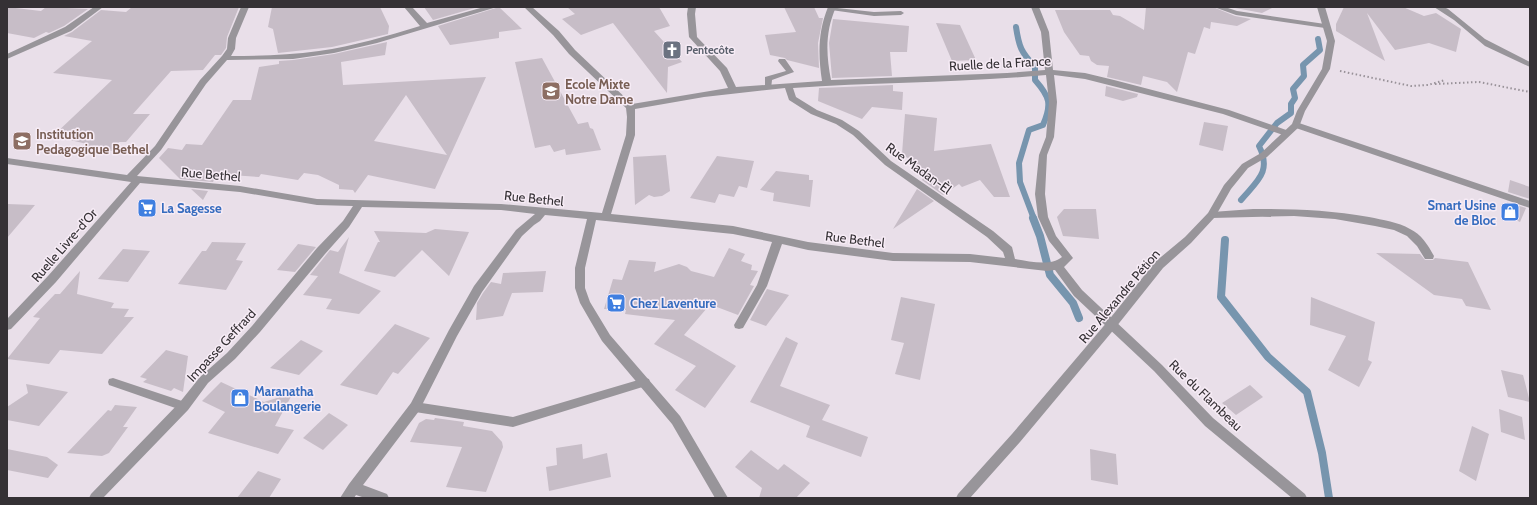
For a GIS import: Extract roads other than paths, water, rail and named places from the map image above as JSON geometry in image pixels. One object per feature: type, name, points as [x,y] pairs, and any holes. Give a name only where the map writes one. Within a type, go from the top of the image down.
[{"type":"street","points":[[7,57],[68,29],[99,7]]},
{"type":"street","points":[[225,58],[231,49],[232,38],[245,7]]},
{"type":"street","points":[[408,7],[425,26]]},
{"type":"street","points":[[225,58],[285,57],[333,52],[381,40],[493,7]]},
{"type":"street","points":[[528,7],[556,33],[572,52],[630,107],[633,119],[628,146],[616,179],[606,218]]},
{"type":"street","points":[[692,7],[691,14],[693,37],[724,70],[733,90]]},
{"type":"street","points":[[1035,7],[1045,32],[1053,102],[1050,137],[1044,155],[1040,194],[1043,218],[1052,238],[1068,258],[1058,266]]},
{"type":"street","points":[[1218,7],[1236,13],[1326,26]]},
{"type":"street","name":"Rue Alexandre Pétion","points":[[962,498],[1016,438],[1112,324],[1159,265],[1188,240],[1212,215],[1227,187],[1245,166],[1264,155],[1296,125],[1301,111],[1326,69],[1331,41],[1321,7]]},
{"type":"street","points":[[1438,7],[1461,20],[1482,41],[1499,51],[1530,65]]},
{"type":"street","points":[[827,84],[822,39],[824,25],[831,8]]},
{"type":"street","name":"Ruelle Livre-d'Or","points":[[7,326],[52,279],[134,179],[158,148],[203,82],[225,58]]},
{"type":"street","name":"Ruelle de la France","points":[[630,107],[733,90],[768,87],[1007,76],[1050,72],[1085,76],[1111,82],[1226,112],[1286,133]]},
{"type":"street","name":"Rue Madan-Èl","points":[[788,86],[792,98],[814,112],[839,122],[856,133],[888,163],[990,234],[1008,250],[1011,263]]},
{"type":"street","points":[[1296,125],[1530,205]]},
{"type":"street","name":"Rue Bethel","points":[[7,161],[134,179],[240,189],[317,202],[459,205],[542,212],[733,230],[808,246],[893,257],[970,258],[1048,267],[1058,266]]},
{"type":"street","name":"Impasse Geffrard","points":[[95,498],[184,406],[204,380],[231,356],[256,329],[321,251],[346,224],[359,204]]},
{"type":"street","points":[[384,498],[349,493],[415,407],[478,289],[519,233],[531,222],[537,219],[542,212]]},
{"type":"street","points":[[1212,215],[1254,212],[1299,213],[1360,219],[1401,228],[1414,236],[1424,247],[1429,256]]},
{"type":"street","points":[[592,217],[580,268],[580,288],[585,303],[606,338],[676,420],[722,498]]},
{"type":"street","points":[[739,325],[762,286],[778,240]]},
{"type":"street","name":"Rue du Flambeau","points":[[1058,266],[1078,293],[1158,368],[1209,422],[1301,498]]},
{"type":"lane","points":[[831,8],[874,14],[901,13]]},
{"type":"lane","points":[[768,87],[768,78],[790,72],[782,61]]},
{"type":"lane","points":[[113,382],[184,406]]},
{"type":"lane","points":[[415,407],[513,422],[645,382]]},
{"type":"waterway","points":[[1016,27],[1021,49],[1035,67],[1035,80],[1044,91],[1048,101],[1048,112],[1043,125],[1029,130],[1019,163],[1020,182],[1034,219]]},
{"type":"waterway","points":[[1241,200],[1261,176],[1264,163],[1263,155],[1259,146],[1277,123],[1291,113],[1291,104],[1295,98],[1293,89],[1304,76],[1303,65],[1320,50],[1318,39]]},
{"type":"waterway","points":[[1033,218],[1040,236],[1050,275],[1073,303],[1079,318]]},
{"type":"waterway","points":[[1225,240],[1221,297],[1268,357],[1307,392],[1322,453],[1329,498]]},
{"type":"place","name":"Pentecôte","points":[[672,50]]},
{"type":"place","name":"Ecole Mixte Notre Dame","points":[[551,91]]},
{"type":"place","name":"Institution Pedagogique Bethel","points":[[22,141]]},
{"type":"place","name":"La Sagesse","points":[[147,208]]},
{"type":"place","name":"Smart Usine de Bloc","points":[[1510,212]]},
{"type":"place","name":"Chez Laventure","points":[[616,303]]},
{"type":"place","name":"Maranatha Boulangerie","points":[[240,398]]}]
